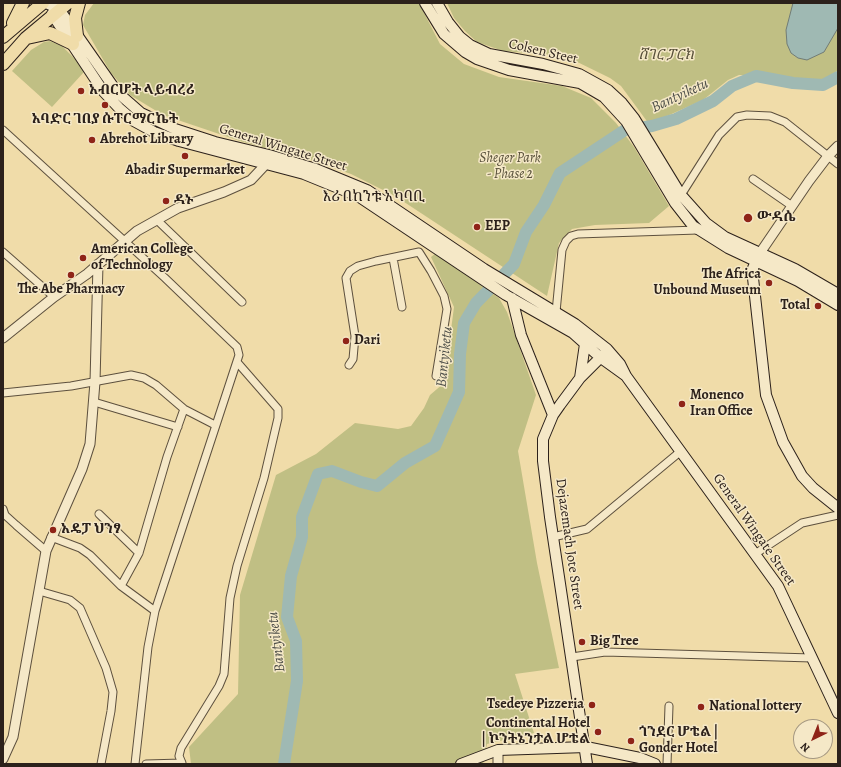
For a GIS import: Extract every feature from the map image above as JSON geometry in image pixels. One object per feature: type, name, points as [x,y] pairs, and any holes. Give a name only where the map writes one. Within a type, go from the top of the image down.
[{"type":"main road","points":[[6,33],[23,3]]},
{"type":"main road","points":[[3,64],[26,38],[60,9],[45,3],[6,33]]},
{"type":"main road","points":[[26,38],[50,33],[75,40],[75,18],[79,3]]},
{"type":"main road","points":[[425,3],[444,34],[457,40]]},
{"type":"main road","name":"Colsen Steet","points":[[437,3],[457,40],[489,54],[543,64],[580,74],[608,90],[622,103],[630,120],[652,155]]},
{"type":"main road","name":"General Wingate Street","points":[[60,9],[75,40],[117,92],[156,127],[214,151],[267,159],[316,169],[367,190],[482,272],[509,296],[560,325],[626,376]]},
{"type":"main road","points":[[652,155],[682,195],[706,223],[725,237],[838,305]]},
{"type":"main road","points":[[652,155],[675,203],[698,230],[728,248],[795,269],[838,294]]},
{"type":"main road","name":"General Wingate Street","points":[[267,159],[358,196],[432,246],[511,286],[556,312],[575,324],[607,349],[620,364],[626,376],[778,586],[838,713]]},
{"type":"main road","points":[[758,257],[753,278],[766,395],[775,424],[791,458],[807,483],[838,508]]},
{"type":"main road","points":[[509,296],[521,335],[552,415]]},
{"type":"main road","points":[[580,378],[585,344]]},
{"type":"main road","name":"Dejazemach Jote Street","points":[[587,764],[586,747],[553,537],[543,461],[543,439],[552,415],[580,378],[601,358],[607,349]]},
{"type":"main road","points":[[461,764],[498,750],[586,747],[640,758],[655,764]]},
{"type":"street","points":[[682,195],[719,135],[737,118],[759,115],[770,116],[785,122],[838,164]]},
{"type":"street","points":[[3,130],[237,347],[239,355],[155,611],[148,647],[135,764]]},
{"type":"street","points":[[758,257],[828,156],[838,146]]},
{"type":"street","points":[[3,338],[98,264],[137,231],[178,208],[224,192],[251,180],[267,159]]},
{"type":"street","points":[[753,179],[792,206]]},
{"type":"street","points":[[157,220],[242,302]]},
{"type":"street","points":[[556,312],[562,250],[566,241],[571,236],[578,234],[698,230]]},
{"type":"street","points":[[349,365],[353,359],[354,336],[346,278],[350,271],[358,266],[419,252],[432,246]]},
{"type":"street","points":[[3,252],[54,297]]},
{"type":"street","points":[[419,252],[440,290],[447,309],[436,376]]},
{"type":"street","points":[[393,258],[402,307]]},
{"type":"street","points":[[3,759],[13,737],[46,551],[82,469],[90,444],[95,382],[98,264]]},
{"type":"street","points":[[146,764],[182,763],[180,756],[181,748],[219,686],[224,674],[230,598],[236,566],[264,478],[278,418],[278,409],[237,362]]},
{"type":"street","points":[[3,393],[95,382],[131,375],[144,378],[156,385],[184,409],[215,425]]},
{"type":"street","points":[[94,402],[178,427]]},
{"type":"street","points":[[121,586],[139,554],[184,409]]},
{"type":"street","points":[[553,537],[587,529],[681,451]]},
{"type":"street","points":[[3,509],[5,515],[46,551]]},
{"type":"street","points":[[100,514],[139,554]]},
{"type":"street","points":[[756,554],[802,522],[838,515]]},
{"type":"street","points":[[51,537],[80,548],[90,554],[121,586],[155,611]]},
{"type":"street","points":[[38,592],[70,600],[80,608],[106,668],[112,692],[111,711],[101,764]]},
{"type":"street","points":[[572,657],[605,652],[812,658]]},
{"type":"street","points":[[667,764],[669,706]]},
{"type":"street","points":[[498,750],[498,764]]},
{"type":"green space","name":"Sheger Park - Phase 2","points":[[94,3],[419,3],[440,44],[464,64],[499,77],[562,86],[591,98],[616,123],[634,147],[669,206],[649,223],[595,225],[572,229],[559,243],[547,296],[395,196],[351,174],[314,161],[240,141],[163,115],[130,95],[111,73],[83,25],[85,15]]},
{"type":"green space","name":"ሸገር ፓርክ","points":[[447,3],[838,3],[838,70],[830,77],[820,82],[806,84],[772,75],[739,75],[728,80],[703,100],[649,124],[621,86],[610,78],[565,56],[503,51],[477,42],[454,18]]},
{"type":"green space","points":[[50,41],[62,46],[75,59],[84,72],[52,107],[12,71],[31,50],[44,42]]},
{"type":"green space","points":[[436,253],[499,298],[507,312],[536,395],[518,451],[537,563],[559,668],[515,674],[534,733],[487,744],[483,764],[191,764],[189,747],[238,694],[240,595],[276,475],[316,454],[355,423],[398,429],[411,426],[424,408],[430,395],[444,383],[454,307],[431,257]]},
{"type":"water","points":[[793,3],[838,3],[838,28],[824,52],[807,60],[798,58],[791,53],[787,44],[786,30]]},
{"type":"waterway","name":"Bantyiketu","points":[[284,764],[297,681],[296,641],[287,617],[291,576],[302,537],[302,517],[318,474],[332,471],[361,482],[377,486],[405,463],[435,446],[459,392],[460,354],[464,323],[476,303],[514,264],[526,232],[544,205],[560,173],[625,130],[652,126],[676,119],[713,101],[732,86],[756,76],[793,83],[823,85],[838,77]]},
{"type":"place","name":"አብርሆት ላይብረሪ","points":[[81,91]]},
{"type":"place","name":"አባድር ገበያ ሱፐርማርኬት","points":[[105,105]]},
{"type":"place","name":"Abrehot Library","points":[[92,140]]},
{"type":"place","name":"Abadir Supermarket","points":[[185,156]]},
{"type":"place","name":"ዳኑ","points":[[166,201]]},
{"type":"place","name":"ውዳሴ","points":[[748,218]]},
{"type":"place","name":"EEP","points":[[477,227]]},
{"type":"place","name":"American College of Technology","points":[[83,258]]},
{"type":"place","name":"The Abe Pharmacy","points":[[71,275]]},
{"type":"place","name":"The Africa Unbound Museum","points":[[769,283]]},
{"type":"place","name":"Total","points":[[818,306]]},
{"type":"place","name":"Dari","points":[[346,341]]},
{"type":"place","name":"Monenco Iran Office","points":[[682,404]]},
{"type":"place","name":"አዴፓ ህንፃ","points":[[53,530]]},
{"type":"place","name":"Big Tree","points":[[582,642]]},
{"type":"place","name":"Tsedeye Pizzeria","points":[[592,705]]},
{"type":"place","name":"National lottery","points":[[701,707]]},
{"type":"place","name":"Continental Hotel | ኮንትኔንታል ሆቴል","points":[[598,732]]},
{"type":"place","name":"ጎንደር ሆቴል | Gonder Hotel","points":[[631,741]]},
{"type":"district","name":"እሪ በከንቱ አካባቢ","points":[[374,197]]}]
